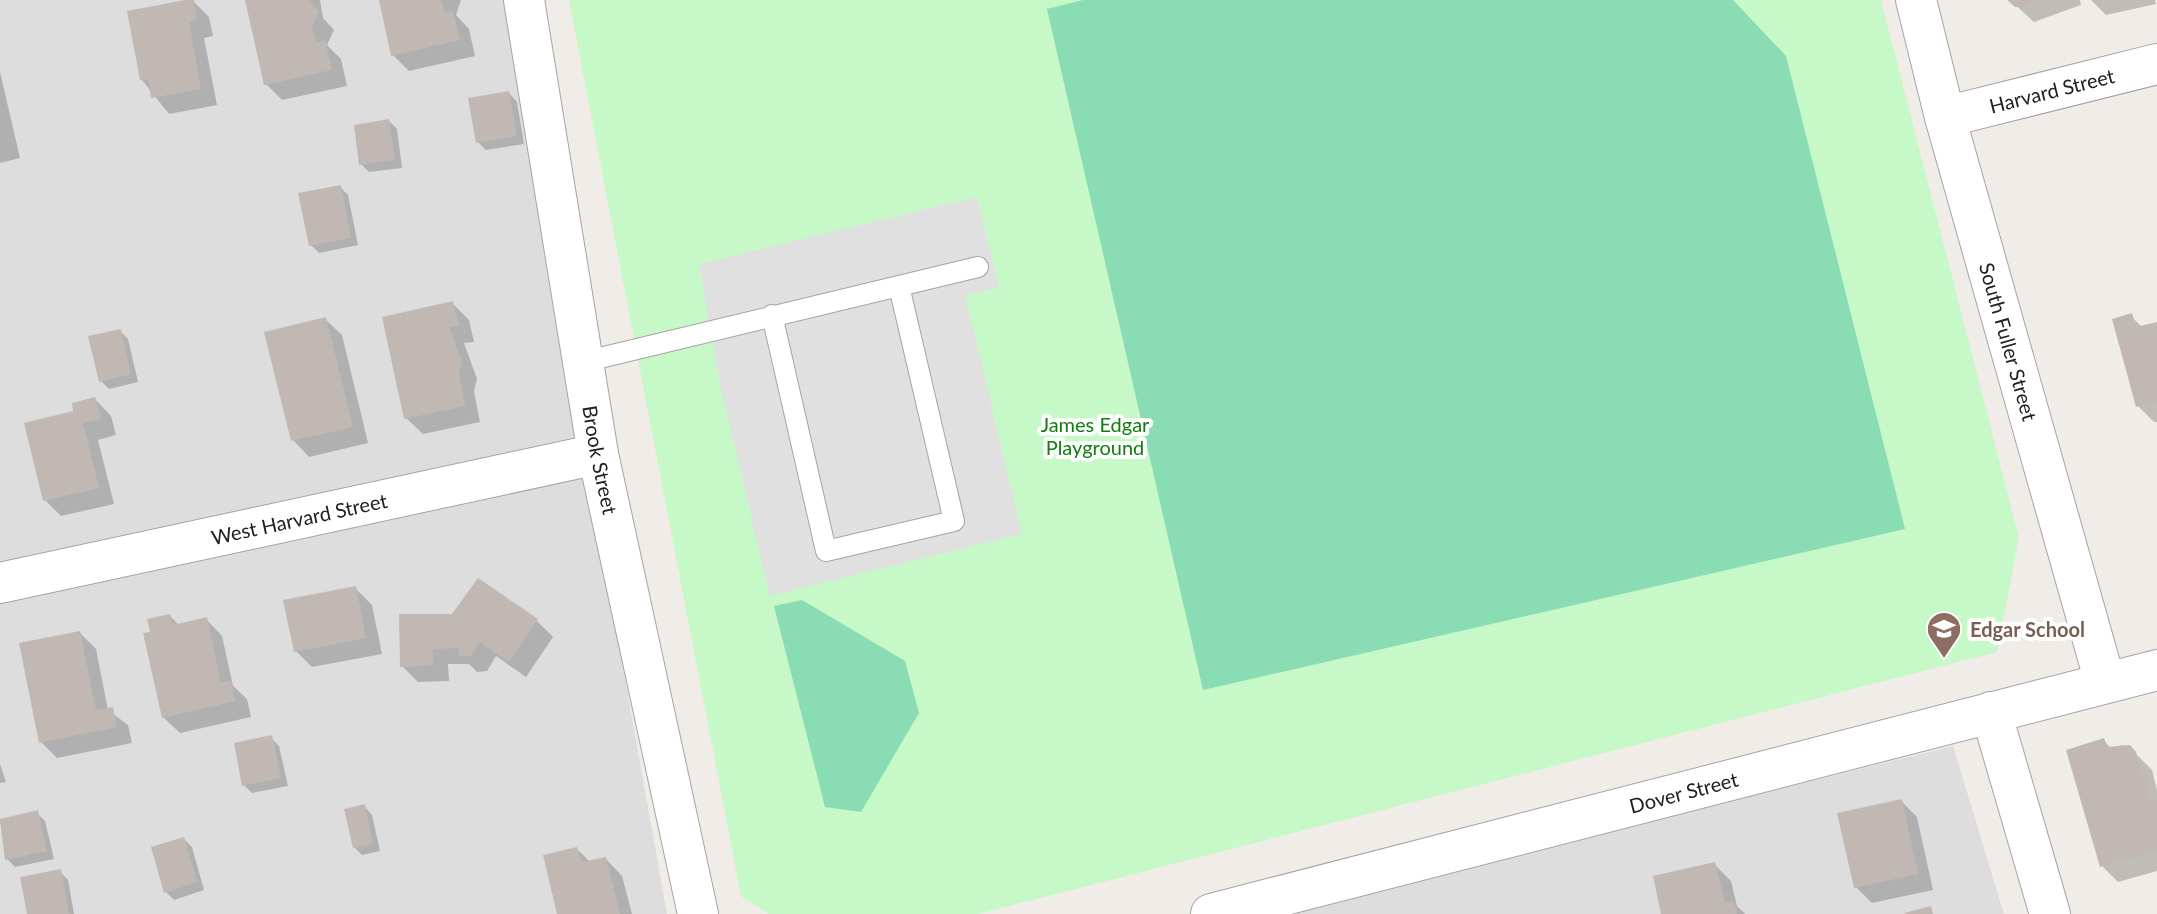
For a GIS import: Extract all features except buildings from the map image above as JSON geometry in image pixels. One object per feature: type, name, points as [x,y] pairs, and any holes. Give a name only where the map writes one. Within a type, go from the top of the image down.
[{"type":"street","name":"Brook Street","points":[[524,0],[598,454],[698,914]]},
{"type":"street","name":"South Fuller Street","points":[[1916,0],[1945,117],[2105,682]]},
{"type":"street","name":"Harvard Street","points":[[1945,117],[2157,64]]},
{"type":"street","name":"West Harvard Street","points":[[0,583],[598,454]]},
{"type":"street","name":"Dover Street","points":[[1211,914],[2157,670]]},
{"type":"street","points":[[1991,712],[2050,914]]},
{"type":"lane","points":[[583,362],[978,267]]},
{"type":"lane","points":[[772,315],[826,551],[954,521],[899,286]]},
{"type":"shaded area","points":[[0,0],[504,0],[667,914],[0,914]]},
{"type":"shaded area","points":[[977,197],[999,288],[965,295],[1022,534],[770,596],[721,389],[699,264]]},
{"type":"shaded area","points":[[1953,746],[2004,914],[1274,914]]},
{"type":"green space","name":"James Edgar Playground","points":[[569,0],[1881,0],[2019,538],[1997,652],[978,914],[769,914],[741,896]]},
{"type":"green space","points":[[1083,0],[1733,0],[1786,56],[1905,529],[1203,690],[1047,9]]},
{"type":"green space","points":[[802,600],[905,661],[919,713],[861,812],[825,807],[774,606]]},
{"type":"place","name":"Edgar School","points":[[1944,660]]}]
